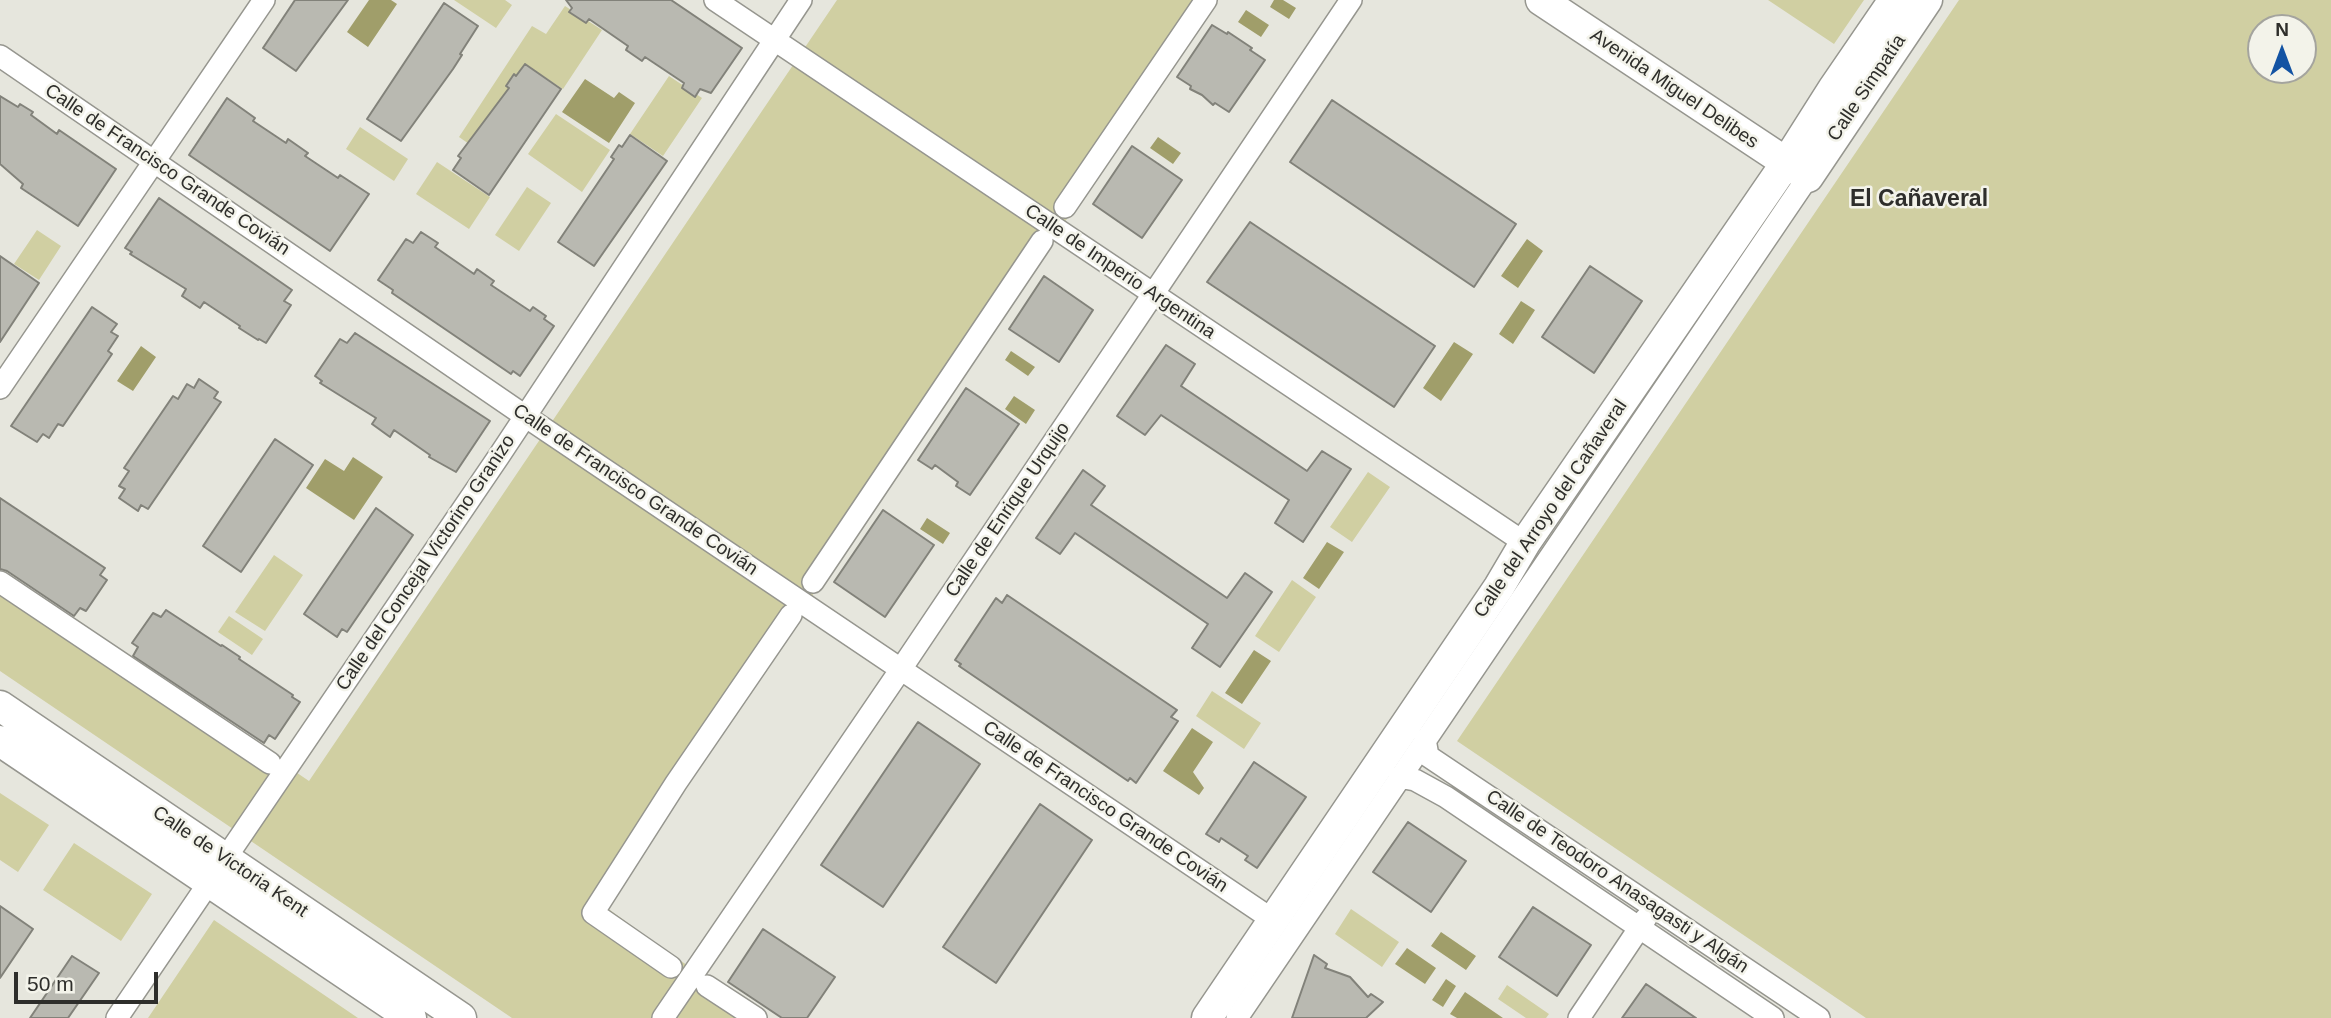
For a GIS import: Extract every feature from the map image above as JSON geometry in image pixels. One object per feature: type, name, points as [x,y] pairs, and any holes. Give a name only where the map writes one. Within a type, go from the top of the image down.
[{"type":"main road","name":"Avenida Miguel Delibes","points":[[1541,0],[1797,170]]},
{"type":"main road","name":"Calle del Arroyo del Cañaveral","points":[[1207,1018],[1491,598],[1525,543],[1797,170],[1833,89],[1894,0]]},
{"type":"main road","name":"Calle Simpatía","points":[[1797,170],[1927,0]]},
{"type":"main road","name":"Calle de Victoria Kent","points":[[0,706],[411,1018]]},
{"type":"main road","name":"Calle de Victoria Kent","points":[[0,741],[461,1018]]},
{"type":"street","points":[[0,388],[264,0]]},
{"type":"street","name":"Calle de Imperio Argentina","points":[[715,0],[1525,543]]},
{"type":"street","name":"Calle del Concejal Victorino Granizo","points":[[117,1018],[525,416],[801,0]]},
{"type":"street","points":[[1065,207],[1206,0]]},
{"type":"street","name":"Calle de Enrique Urquijo","points":[[663,1018],[1350,0]]},
{"type":"street","name":"Calle de Francisco Grande Covián","points":[[0,56],[525,416],[1273,919]]},
{"type":"street","name":"Calle del Arroyo del Cañaveral","points":[[1237,1018],[1425,739],[1797,170]]},
{"type":"street","points":[[813,582],[1042,241]]},
{"type":"street","points":[[0,582],[270,763]]},
{"type":"street","points":[[671,967],[593,914],[676,783],[791,615]]},
{"type":"street","name":"Calle de Teodoro Anasagasti y Algán","points":[[1425,739],[1428,756],[1819,1018]]},
{"type":"street","name":"Calle de Teodoro Anasagasti y Algán","points":[[1399,777],[1415,780],[1446,797],[1773,1018]]},
{"type":"street","points":[[1579,1018],[1654,906]]},
{"type":"street","points":[[707,986],[756,1018]]},
{"type":"green space","points":[[454,0],[505,0],[512,5],[496,28]]},
{"type":"green space","points":[[837,0],[1215,0],[603,905],[766,1018],[512,1018],[0,671],[0,572],[309,781]]},
{"type":"green space","points":[[1768,0],[1864,0],[1834,44]]},
{"type":"green space","points":[[1959,0],[2331,0],[2331,1018],[1866,1018],[1457,741]]},
{"type":"green space","points":[[565,6],[602,30],[563,89],[526,65],[472,146],[459,137],[532,26],[546,34]]},
{"type":"green space","points":[[669,76],[702,98],[663,156],[630,134]]},
{"type":"green space","points":[[556,114],[610,150],[582,192],[528,154]]},
{"type":"green space","points":[[360,127],[408,159],[394,181],[346,149]]},
{"type":"green space","points":[[437,162],[490,197],[469,229],[416,194]]},
{"type":"green space","points":[[527,187],[551,203],[519,251],[495,235]]},
{"type":"green space","points":[[37,230],[61,246],[39,280],[14,264]]},
{"type":"green space","points":[[1368,472],[1390,487],[1352,542],[1330,527]]},
{"type":"green space","points":[[274,555],[303,575],[265,631],[235,612]]},
{"type":"green space","points":[[1292,580],[1316,597],[1279,652],[1255,636]]},
{"type":"green space","points":[[229,616],[263,639],[252,655],[218,632]]},
{"type":"green space","points":[[1212,691],[1261,723],[1244,749],[1196,716]]},
{"type":"green space","points":[[0,793],[49,825],[18,872],[0,860]]},
{"type":"green space","points":[[74,843],[152,894],[121,941],[43,890]]},
{"type":"green space","points":[[1351,909],[1399,942],[1382,967],[1335,934]]},
{"type":"green space","points":[[214,920],[358,1018],[148,1018]]},
{"type":"green space","points":[[1507,985],[1549,1014],[1546,1018],[1526,1018],[1498,999]]},
{"type":"shaded area","points":[[369,0],[391,0],[397,4],[368,47],[347,32]]},
{"type":"shaded area","points":[[1274,0],[1283,0],[1296,8],[1289,19],[1270,7]]},
{"type":"shaded area","points":[[1246,10],[1269,25],[1261,37],[1238,22]]},
{"type":"shaded area","points":[[585,79],[614,98],[619,92],[635,103],[609,143],[562,112]]},
{"type":"shaded area","points":[[1158,137],[1181,153],[1173,164],[1150,148]]},
{"type":"shaded area","points":[[1527,239],[1543,251],[1518,288],[1501,276]]},
{"type":"shaded area","points":[[1521,301],[1535,310],[1513,344],[1499,334]]},
{"type":"shaded area","points":[[1454,342],[1473,354],[1441,401],[1423,388]]},
{"type":"shaded area","points":[[141,346],[156,357],[133,391],[117,381]]},
{"type":"shaded area","points":[[1011,351],[1035,367],[1028,376],[1005,360]]},
{"type":"shaded area","points":[[1014,396],[1035,410],[1026,424],[1005,409]]},
{"type":"shaded area","points":[[353,457],[383,477],[354,520],[306,488],[325,459],[344,471]]},
{"type":"shaded area","points":[[927,518],[950,533],[943,544],[920,529]]},
{"type":"shaded area","points":[[1327,542],[1344,552],[1319,589],[1303,578]]},
{"type":"shaded area","points":[[1254,650],[1271,661],[1242,704],[1225,693]]},
{"type":"shaded area","points":[[1192,728],[1213,742],[1193,772],[1204,788],[1199,795],[1163,771]]},
{"type":"shaded area","points":[[1441,932],[1476,956],[1466,970],[1431,946]]},
{"type":"shaded area","points":[[1407,948],[1436,968],[1425,984],[1395,964]]},
{"type":"shaded area","points":[[1446,979],[1456,986],[1443,1007],[1432,1000]]},
{"type":"shaded area","points":[[1465,992],[1503,1018],[1457,1018],[1450,1014]]},
{"type":"building","points":[[295,0],[348,0],[296,71],[263,48]]},
{"type":"building","points":[[566,0],[671,0],[742,48],[711,93],[700,89],[695,97],[682,88],[684,83],[645,57],[642,61],[626,50],[628,46],[589,19],[586,23],[569,12],[572,8]]},
{"type":"building","points":[[444,3],[478,26],[453,69],[401,141],[367,119]]},
{"type":"building","points":[[1212,25],[1227,34],[1228,32],[1265,60],[1229,112],[1215,103],[1213,105],[1177,77]]},
{"type":"building","points":[[525,64],[561,89],[489,195],[453,170],[461,158],[458,156],[509,88],[506,86],[514,74],[516,76]]},
{"type":"building","points":[[0,96],[33,112],[31,115],[57,134],[59,130],[116,169],[78,226],[21,188],[23,184],[0,164]]},
{"type":"building","points":[[227,98],[255,118],[253,121],[286,143],[288,139],[308,153],[305,156],[369,194],[330,251],[189,155]]},
{"type":"building","points":[[1332,100],[1516,224],[1474,287],[1290,162]]},
{"type":"building","points":[[630,135],[667,161],[594,266],[558,242],[614,159],[611,157],[619,145],[622,147]]},
{"type":"building","points":[[1132,146],[1182,180],[1142,238],[1093,204]]},
{"type":"building","points":[[159,198],[292,290],[284,301],[291,305],[266,343],[239,328],[240,326],[204,302],[200,308],[182,296],[186,289],[130,254],[132,252],[125,248]]},
{"type":"building","points":[[1250,222],[1435,346],[1394,407],[1207,282]]},
{"type":"building","points":[[421,232],[438,243],[435,247],[474,274],[477,269],[494,281],[491,285],[530,311],[533,307],[554,326],[520,376],[513,371],[511,374],[392,293],[393,290],[378,280],[406,239],[413,243]]},
{"type":"building","points":[[0,256],[39,283],[0,342]]},
{"type":"building","points":[[1590,266],[1642,301],[1594,373],[1542,337]]},
{"type":"building","points":[[1044,276],[1093,310],[1059,362],[1009,329]]},
{"type":"building","points":[[92,307],[117,324],[111,332],[118,336],[108,351],[112,354],[63,426],[58,424],[49,438],[43,434],[37,442],[11,426]]},
{"type":"building","points":[[355,333],[490,421],[456,472],[429,457],[430,455],[394,430],[390,437],[372,424],[376,418],[320,383],[322,381],[315,376],[340,339],[347,343]]},
{"type":"building","points":[[1166,345],[1195,364],[1181,386],[1307,471],[1322,451],[1351,469],[1303,542],[1275,523],[1289,500],[1161,415],[1145,435],[1117,416]]},
{"type":"building","points":[[199,379],[218,392],[214,398],[221,402],[148,509],[141,505],[138,511],[119,498],[125,489],[119,486],[129,471],[124,468],[173,396],[178,399],[187,384],[194,388]]},
{"type":"building","points":[[966,388],[1019,424],[970,495],[956,486],[958,482],[935,465],[932,469],[918,460]]},
{"type":"building","points":[[275,439],[313,465],[241,572],[203,546]]},
{"type":"building","points":[[1083,470],[1105,486],[1091,505],[1227,598],[1245,573],[1272,592],[1220,667],[1192,648],[1208,624],[1075,533],[1060,554],[1036,538]]},
{"type":"building","points":[[0,498],[105,568],[100,575],[107,580],[86,611],[80,608],[74,616],[0,569]]},
{"type":"building","points":[[376,508],[413,535],[347,632],[342,629],[337,637],[304,614]]},
{"type":"building","points":[[883,510],[934,545],[885,617],[834,582]]},
{"type":"building","points":[[1007,595],[1177,710],[1171,717],[1178,721],[1136,783],[1130,778],[1128,781],[959,666],[961,664],[955,660],[996,598],[1002,603]]},
{"type":"building","points":[[166,610],[240,657],[239,659],[300,702],[275,739],[269,735],[264,743],[133,656],[138,647],[132,643],[153,613],[161,617]]},
{"type":"building","points":[[918,722],[980,764],[883,907],[821,865]]},
{"type":"building","points":[[1254,762],[1306,797],[1257,868],[1245,860],[1248,856],[1221,838],[1219,842],[1206,834]]},
{"type":"building","points":[[1040,804],[1092,840],[996,983],[943,947]]},
{"type":"building","points":[[1408,822],[1466,861],[1431,912],[1373,872]]},
{"type":"building","points":[[0,906],[33,929],[0,978]]},
{"type":"building","points":[[1533,907],[1591,945],[1557,996],[1499,957]]},
{"type":"building","points":[[763,929],[835,977],[807,1018],[782,1018],[728,982]]},
{"type":"building","points":[[1314,955],[1327,964],[1325,968],[1350,977],[1368,997],[1371,994],[1383,1002],[1366,1018],[1292,1018]]},
{"type":"building","points":[[72,956],[99,973],[68,1018],[30,1018]]},
{"type":"building","points":[[1646,984],[1696,1018],[1622,1018]]},
{"type":"district","name":"El Cañaveral","points":[[1919,200]]}]
